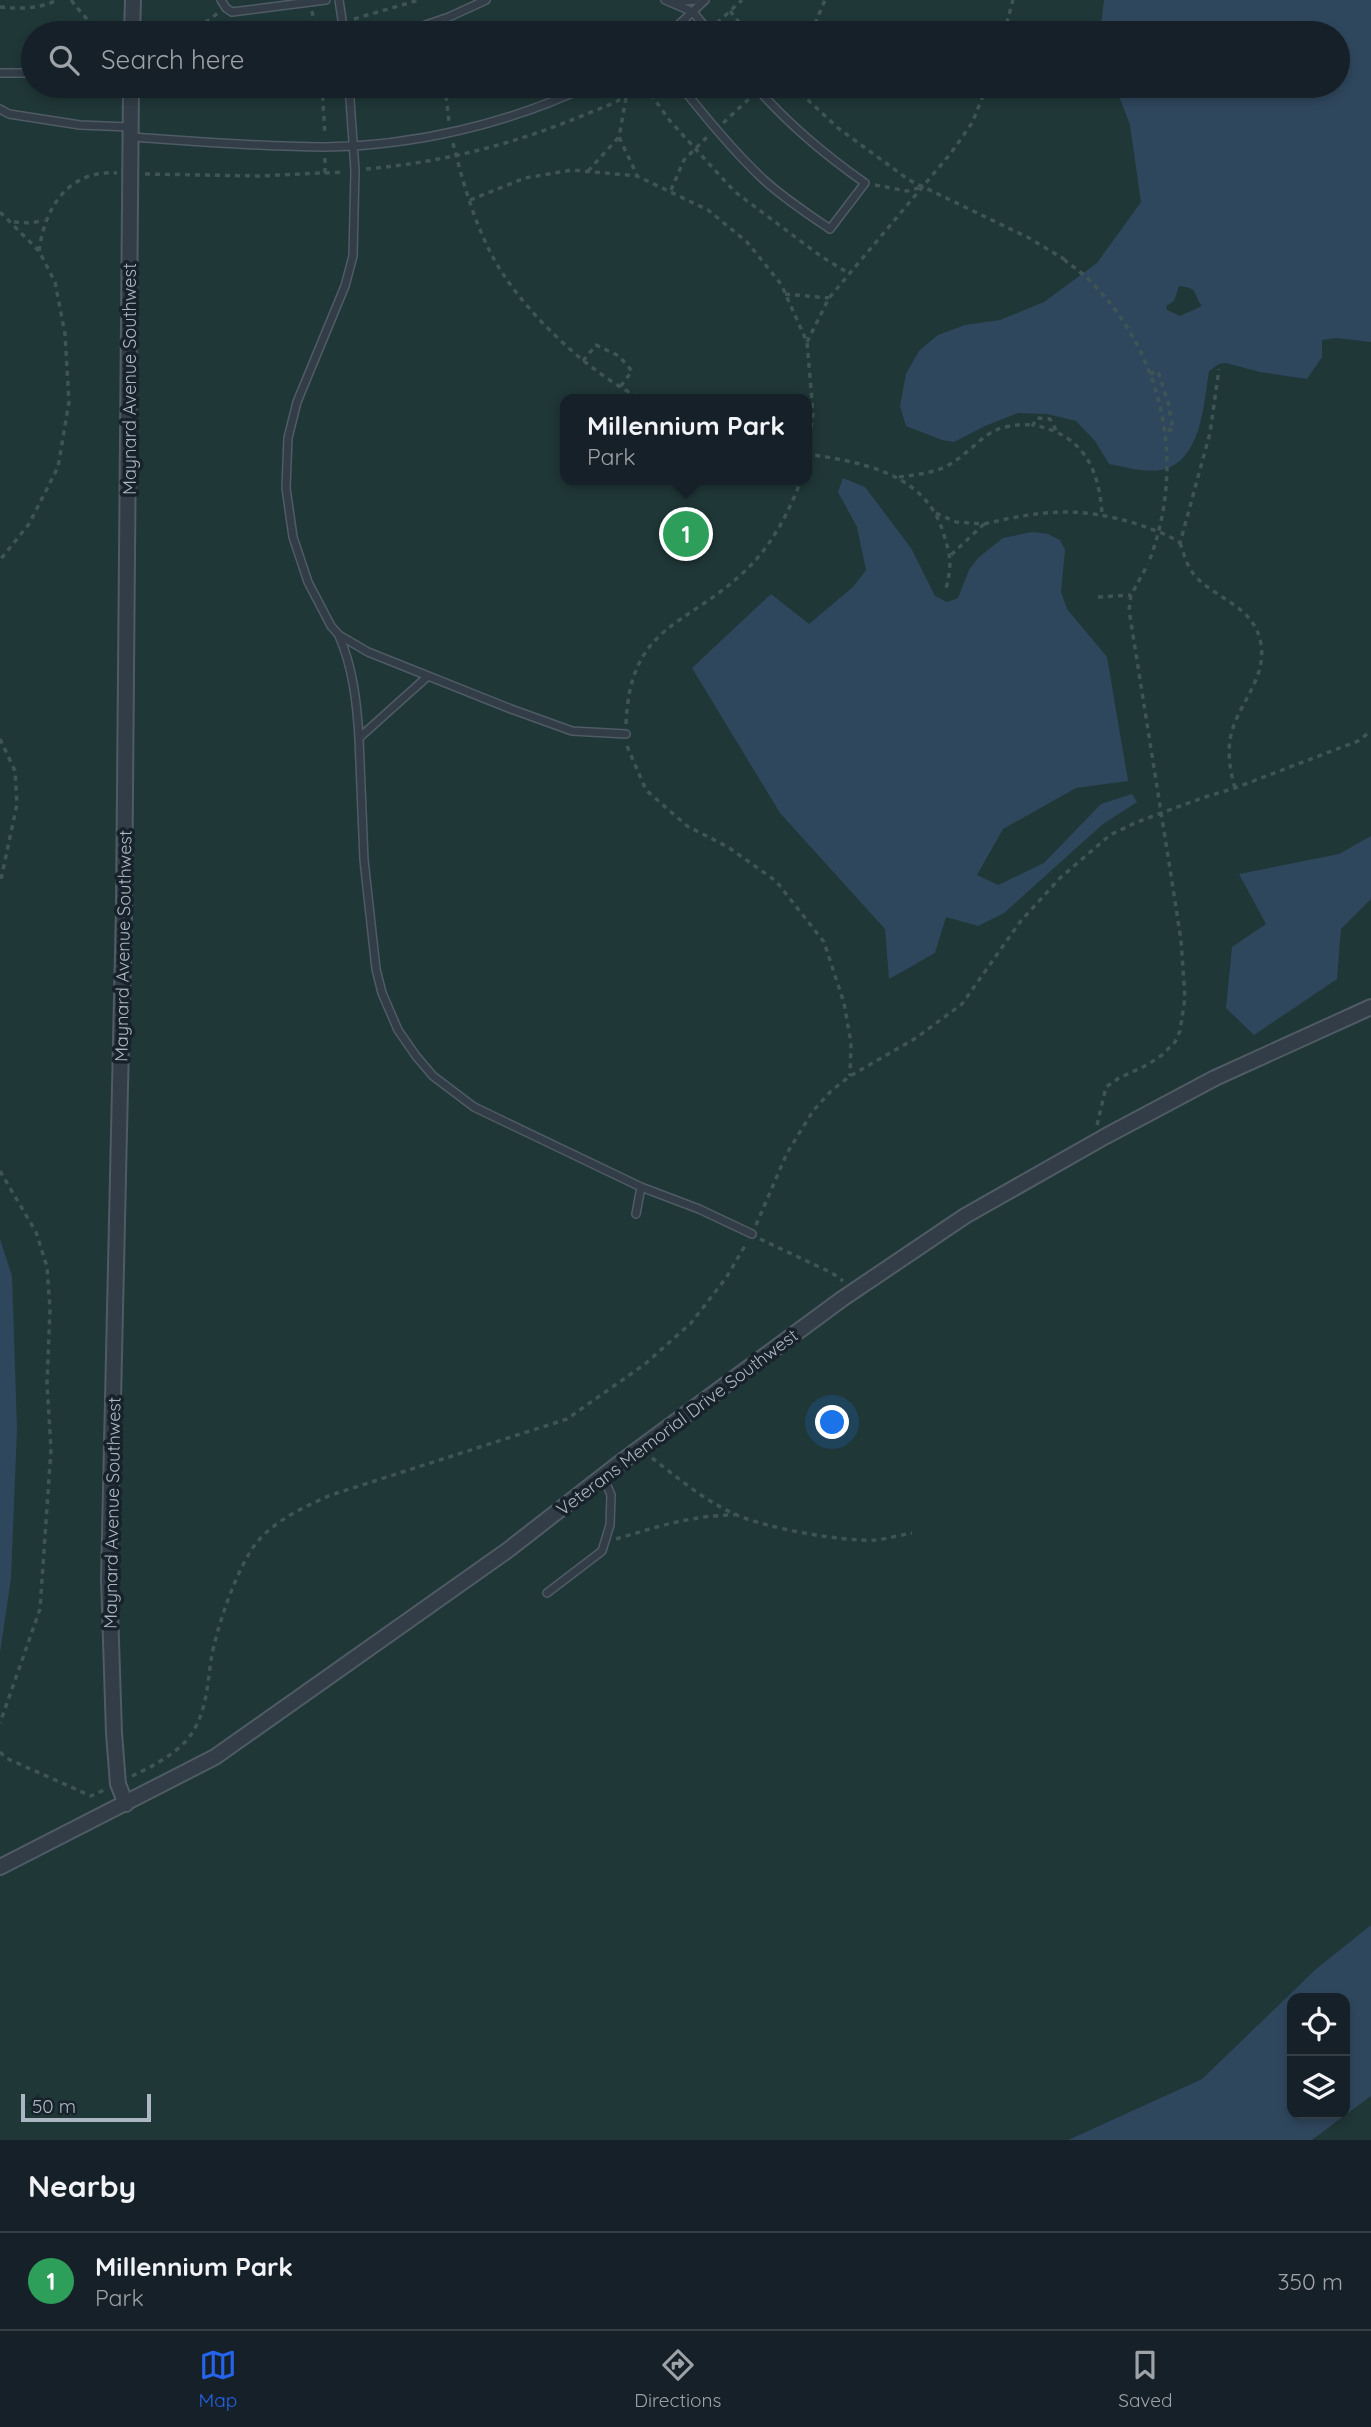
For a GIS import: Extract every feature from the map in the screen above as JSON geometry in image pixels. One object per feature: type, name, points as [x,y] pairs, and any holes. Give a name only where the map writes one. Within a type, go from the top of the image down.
[{"type":"street","points":[[128,21],[133,0]]},
{"type":"street","name":"Maynard Avenue Southwest","points":[[126,1804],[118,1784],[114,1733],[109,1579],[124,908],[131,98]]},
{"type":"street","name":"Veterans Memorial Drive Southwest","points":[[0,1867],[215,1757],[448,1594],[603,1475],[854,1291],[965,1216],[1214,1078],[1371,1007]]},
{"type":"lane","points":[[221,0],[232,12],[326,0]]},
{"type":"lane","points":[[339,0],[342,21]]},
{"type":"lane","points":[[437,21],[486,0]]},
{"type":"lane","points":[[666,0],[696,0]]},
{"type":"lane","points":[[666,0],[692,12],[700,21]]},
{"type":"lane","points":[[683,21],[705,0]]},
{"type":"lane","points":[[0,73],[21,73]]},
{"type":"lane","points":[[350,98],[355,170],[352,256],[345,286],[297,402],[288,438],[286,488],[293,537],[308,582],[344,646],[357,705],[364,860],[376,969],[382,993],[398,1030],[433,1076],[474,1107],[641,1186],[752,1234]]},
{"type":"lane","points":[[0,109],[9,114],[131,132],[259,145],[325,147],[451,132],[522,112],[558,98]]},
{"type":"lane","points":[[691,98],[764,180],[830,229],[865,183],[823,151],[767,98]]},
{"type":"lane","points":[[339,635],[368,652],[572,731],[626,734]]},
{"type":"lane","points":[[359,738],[428,676]]},
{"type":"lane","points":[[636,1214],[641,1186]]},
{"type":"lane","points":[[547,1593],[602,1551],[610,1525],[611,1495],[603,1475]]},
{"type":"path","points":[[0,8],[41,6],[57,0]]},
{"type":"path","points":[[71,0],[89,21]]},
{"type":"path","points":[[720,21],[742,0]]},
{"type":"path","points":[[816,21],[825,0]]},
{"type":"path","points":[[1007,21],[1013,0]]},
{"type":"path","points":[[311,2],[314,21]]},
{"type":"path","points":[[207,21],[226,8]]},
{"type":"path","points":[[730,11],[738,21]]},
{"type":"path","points":[[323,98],[325,174]]},
{"type":"path","points":[[447,98],[451,132],[470,200],[503,275],[552,333],[583,360],[633,394]]},
{"type":"path","points":[[39,251],[45,220],[69,186],[84,177],[103,172],[258,176],[325,174],[420,164],[457,157],[553,128],[624,98]]},
{"type":"path","points":[[588,171],[619,137],[626,98]]},
{"type":"path","points":[[652,98],[734,191],[822,257],[850,274]]},
{"type":"path","points":[[670,191],[682,163],[695,147],[747,98]]},
{"type":"path","points":[[806,98],[838,128],[909,180],[1029,237],[1081,272],[1109,302],[1126,326],[1150,374],[1163,411],[1168,483],[1156,545],[1149,564],[1131,595],[1130,616],[1181,940],[1185,998],[1183,1017],[1175,1042],[1147,1065],[1105,1087],[1097,1124],[1099,1140]]},
{"type":"path","points":[[807,342],[829,298],[924,187],[971,123],[982,98]]},
{"type":"path","points":[[619,137],[637,176]]},
{"type":"path","points":[[470,200],[525,178],[572,170],[637,176],[708,210],[747,242],[781,284],[807,342],[811,394]]},
{"type":"path","points":[[865,183],[892,190],[907,191],[924,187]]},
{"type":"path","points":[[0,212],[39,251],[55,282],[65,334],[69,402],[58,467],[29,524],[0,560]]},
{"type":"path","points":[[12,222],[31,223],[45,220]]},
{"type":"path","points":[[785,294],[829,298]]},
{"type":"path","points":[[583,360],[596,345],[619,356],[632,371],[620,387]]},
{"type":"path","points":[[1219,369],[1207,448],[1180,543],[1187,565],[1194,576],[1244,611],[1258,634],[1261,645],[1259,674],[1233,726],[1228,750],[1235,788]]},
{"type":"path","points":[[812,401],[812,420]]},
{"type":"path","points":[[1033,425],[1037,418],[1050,419],[1056,430],[1081,449],[1097,481],[1102,514]]},
{"type":"path","points":[[898,477],[927,473],[944,467],[994,429],[1016,424],[1056,430]]},
{"type":"path","points":[[812,455],[849,460],[898,477],[920,494],[936,513],[951,555],[946,589]]},
{"type":"path","points":[[799,485],[780,527],[748,569],[726,588],[668,627],[650,644],[637,666],[627,701],[626,734],[628,750],[646,790],[687,827],[728,847],[776,881],[824,942],[844,1003],[851,1043],[850,1076]]},
{"type":"path","points":[[936,513],[956,523],[984,524],[1023,515],[1058,511],[1102,514],[1172,537],[1180,543]]},
{"type":"path","points":[[951,555],[984,524]]},
{"type":"path","points":[[1098,597],[1131,595]]},
{"type":"path","points":[[0,1752],[6,1758],[91,1796],[158,1763],[186,1740],[203,1711],[212,1652],[230,1594],[258,1541],[304,1507],[331,1495],[566,1419],[645,1364],[691,1322],[726,1278],[752,1234],[798,1132],[813,1111],[831,1091],[850,1076],[916,1038],[962,1004],[1020,922],[1060,878],[1110,835],[1162,813],[1358,741],[1371,731]]},
{"type":"path","points":[[0,739],[15,771],[17,804],[0,884]]},
{"type":"path","points":[[0,1171],[36,1231],[47,1267],[50,1309],[47,1384],[51,1449],[40,1609],[0,1723]]},
{"type":"path","points":[[752,1234],[832,1273],[854,1291]]},
{"type":"path","points":[[640,1448],[686,1484],[737,1515],[793,1531],[837,1537],[873,1540],[912,1534]]},
{"type":"path","points":[[605,1542],[675,1521],[706,1515],[737,1515]]},
{"type":"green space","points":[[0,0],[1371,0],[1371,1925],[1292,1993],[1287,1993],[1287,1998],[1202,2079],[1068,2140],[0,2140]]},
{"type":"green space","points":[[1371,2096],[1371,2140],[1312,2140],[1340,2119],[1350,2119],[1350,2112]]},
{"type":"water","points":[[1104,0],[1371,0],[1371,342],[1336,338],[1322,340],[1322,357],[1307,379],[1260,372],[1226,363],[1219,364],[1209,371],[1195,440],[1179,461],[1161,470],[1138,470],[1109,464],[1095,441],[1076,421],[1047,414],[1018,413],[954,442],[906,426],[900,406],[906,374],[919,351],[938,335],[965,325],[1000,320],[1044,302],[1097,263],[1141,202],[1130,125],[1120,98],[1350,98],[1350,21],[1101,21]],"holes":[[[1179,286],[1193,290],[1202,306],[1180,316],[1167,310],[1166,306],[1174,301]]]},
{"type":"water","points":[[843,478],[865,487],[911,548],[935,596],[947,602],[958,598],[969,570],[978,558],[1003,538],[1032,532],[1048,534],[1060,540],[1065,550],[1061,592],[1067,609],[1107,657],[1128,781],[1076,788],[1003,829],[977,875],[998,885],[1044,863],[1101,804],[1132,794],[1137,802],[1103,824],[1004,913],[978,926],[946,917],[935,953],[889,979],[885,929],[780,813],[692,668],[771,594],[809,624],[853,587],[866,570],[857,527],[838,492]]},
{"type":"water","points":[[1371,836],[1371,899],[1341,929],[1337,979],[1254,1035],[1226,1008],[1232,947],[1266,924],[1239,874],[1339,854]]},
{"type":"water","points":[[0,1239],[12,1276],[17,1429],[11,1578],[0,1653]]},
{"type":"water","points":[[1371,1925],[1371,2096],[1350,2112],[1350,1993],[1291,1993]]},
{"type":"water","points":[[1287,1997],[1287,2119],[1340,2119],[1312,2140],[1068,2140],[1202,2079]]},
{"type":"place","name":"Millennium Park","points":[[686,534]]}]
